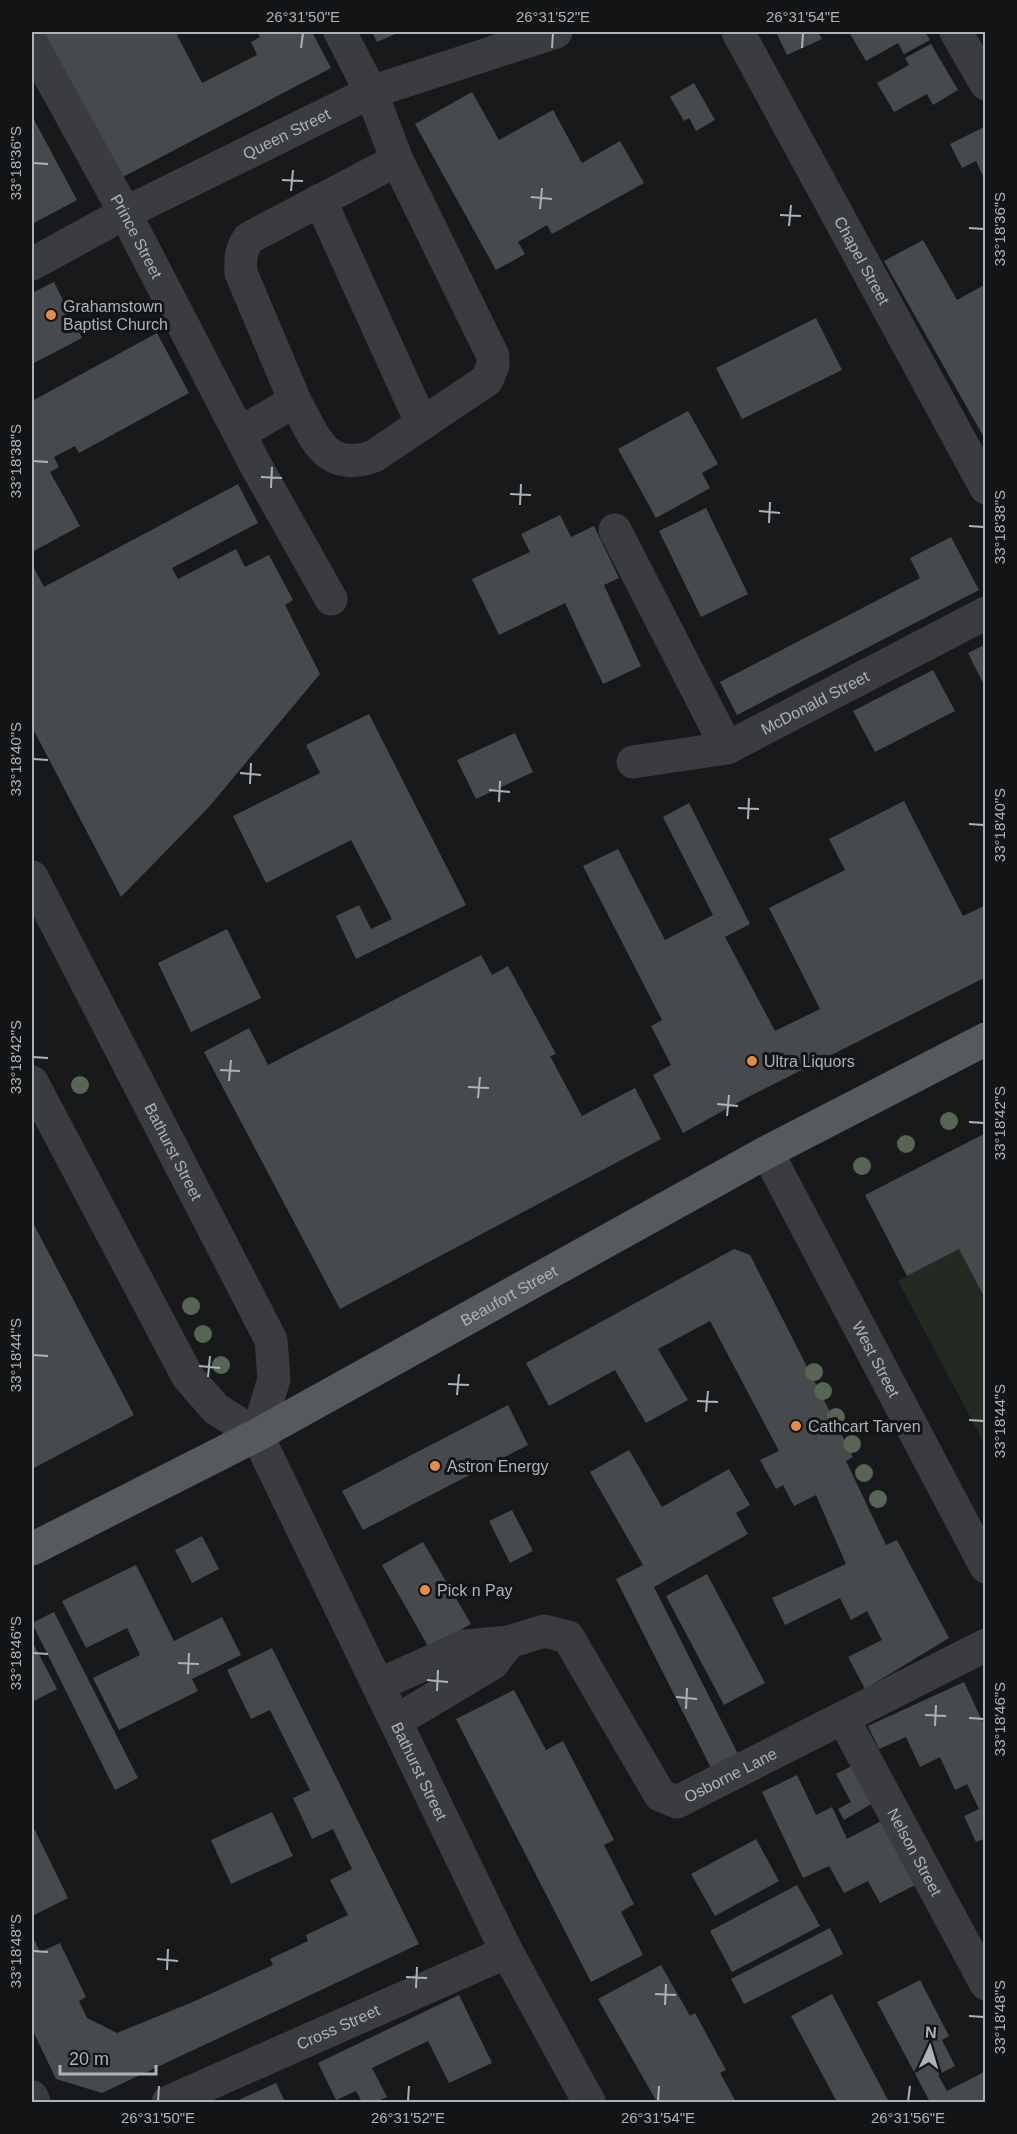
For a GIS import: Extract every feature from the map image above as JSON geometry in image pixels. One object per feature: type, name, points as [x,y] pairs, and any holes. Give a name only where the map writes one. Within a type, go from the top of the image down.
[{"type":"main road","name":"Beaufort Street","points":[[32,1549],[257,1435],[767,1152],[986,1039]]},
{"type":"street","points":[[340,32],[371,92],[397,160],[493,356],[493,365],[487,380],[374,456],[359,461],[345,461],[331,456],[320,446],[296,401],[241,273],[240,261],[243,246],[249,238],[397,160]]},
{"type":"street","name":"Queen Street","points":[[32,264],[125,213],[371,92],[556,32]]},
{"type":"street","name":"Chapel Street","points":[[738,32],[986,488]]},
{"type":"street","points":[[956,32],[986,84]]},
{"type":"street","name":"Prince Street","points":[[32,44],[125,213],[255,464],[331,599]]},
{"type":"street","points":[[320,200],[422,424]]},
{"type":"street","points":[[240,433],[296,401]]},
{"type":"street","points":[[615,530],[727,748]]},
{"type":"street","name":"McDonald Street","points":[[633,762],[727,748],[986,613]]},
{"type":"street","name":"Bathurst Street","points":[[32,877],[271,1340],[274,1379],[257,1435],[507,1952],[589,2103]]},
{"type":"street","points":[[32,1082],[188,1377],[216,1409],[257,1435]]},
{"type":"street","name":"West Street","points":[[767,1152],[986,1567]]},
{"type":"street","name":"Osborne Lane","points":[[378,1685],[465,1646],[508,1642],[544,1631],[568,1638],[660,1795],[677,1802],[986,1645]]},
{"type":"street","points":[[396,1721],[493,1663],[508,1642]]},
{"type":"street","name":"Nelson Street","points":[[843,1718],[986,1984]]},
{"type":"street","name":"Cross Street","points":[[168,2103],[507,1952]]},
{"type":"street","points":[[32,2097],[34,2103]]},
{"type":"shaded area","points":[[959,1249],[985,1301],[985,1445],[898,1281]]},
{"type":"building","points":[[44,32],[183,32],[177,35],[202,83],[257,55],[251,42],[260,37],[257,32],[312,32],[331,68],[121,178]]},
{"type":"building","points":[[372,32],[400,32],[377,42]]},
{"type":"building","points":[[776,32],[818,32],[822,39],[787,55]]},
{"type":"building","points":[[849,32],[925,32],[930,40],[904,54],[898,43],[866,61]]},
{"type":"building","points":[[931,44],[958,90],[933,105],[927,94],[894,112],[877,83],[909,65],[905,58]]},
{"type":"building","points":[[694,83],[715,120],[696,131],[689,118],[684,121],[670,97]]},
{"type":"building","points":[[472,92],[499,140],[553,110],[582,163],[620,141],[644,183],[552,234],[547,225],[518,242],[525,254],[496,270],[415,124]]},
{"type":"building","points":[[32,116],[77,200],[32,224]]},
{"type":"building","points":[[984,127],[986,129],[986,182],[976,161],[962,168],[950,144]]},
{"type":"building","points":[[923,240],[957,300],[986,284],[986,441],[884,261]]},
{"type":"building","name":"Grahamstown Baptist Church","points":[[54,282],[82,338],[32,364],[32,293]]},
{"type":"building","points":[[816,318],[842,370],[742,419],[716,368]]},
{"type":"building","points":[[157,333],[189,393],[79,453],[75,446],[54,457],[59,467],[50,472],[80,526],[32,552],[32,401]]},
{"type":"building","points":[[688,411],[718,464],[702,473],[710,488],[656,518],[618,449]]},
{"type":"building","points":[[238,484],[258,523],[172,568],[178,579],[236,549],[245,567],[269,555],[293,600],[285,605],[320,674],[208,808],[121,897],[32,727],[32,564],[44,587]]},
{"type":"building","points":[[706,508],[748,594],[701,617],[659,531]]},
{"type":"building","points":[[560,515],[571,537],[594,526],[619,578],[604,585],[641,666],[603,684],[565,603],[499,635],[472,579],[530,552],[521,534]]},
{"type":"building","points":[[951,537],[979,590],[737,715],[720,682],[920,578],[910,558]]},
{"type":"building","points":[[986,644],[986,689],[968,653]]},
{"type":"building","points":[[933,670],[955,711],[875,752],[853,711]]},
{"type":"building","points":[[369,714],[466,905],[356,959],[336,916],[359,905],[371,929],[392,919],[351,840],[266,883],[233,816],[320,773],[306,745]]},
{"type":"building","points":[[515,733],[533,772],[476,799],[457,760]]},
{"type":"building","points":[[904,801],[963,916],[986,905],[986,977],[748,1097],[683,1133],[653,1075],[671,1065],[651,1026],[662,1020],[583,866],[618,849],[665,940],[713,915],[663,817],[689,803],[750,924],[725,937],[775,1031],[820,1009],[769,908],[845,870],[829,839]]},
{"type":"building","points":[[227,929],[261,998],[191,1032],[158,963]]},
{"type":"building","points":[[481,955],[492,975],[508,966],[556,1054],[550,1056],[582,1116],[635,1088],[661,1139],[340,1309],[204,1052],[249,1028],[268,1065]]},
{"type":"building","points":[[986,1133],[986,1301],[959,1249],[907,1276],[865,1195]]},
{"type":"building","points":[[32,1221],[134,1415],[32,1469]]},
{"type":"building","points":[[734,1249],[750,1255],[853,1457],[846,1461],[886,1545],[897,1540],[949,1638],[865,1689],[848,1657],[882,1640],[867,1611],[851,1620],[840,1598],[785,1625],[772,1598],[846,1564],[816,1495],[794,1506],[783,1485],[776,1489],[760,1460],[779,1451],[710,1321],[658,1349],[688,1400],[646,1423],[615,1370],[549,1406],[526,1363]]},
{"type":"building","points":[[508,1405],[528,1445],[363,1530],[342,1491]]},
{"type":"building","points":[[629,1450],[662,1507],[729,1469],[750,1505],[736,1513],[748,1534],[654,1587],[739,1756],[712,1770],[616,1579],[643,1565],[590,1472]]},
{"type":"building","points":[[512,1510],[533,1551],[510,1563],[489,1521]]},
{"type":"building","points":[[202,1536],[219,1569],[192,1583],[175,1550]]},
{"type":"building","points":[[423,1542],[471,1624],[429,1648],[382,1565]]},
{"type":"building","points":[[136,1565],[174,1641],[222,1617],[241,1655],[192,1679],[198,1691],[119,1730],[93,1678],[140,1655],[127,1628],[86,1648],[62,1601]]},
{"type":"building","points":[[707,1574],[765,1683],[724,1705],[666,1596]]},
{"type":"building","points":[[54,1612],[138,1778],[115,1790],[32,1623]]},
{"type":"building","points":[[32,1641],[57,1689],[32,1702]]},
{"type":"building","points":[[272,1648],[419,1944],[102,2093],[56,2079],[32,2029],[32,1935],[40,1952],[60,1943],[86,1997],[79,2001],[87,2018],[117,2033],[195,2001],[273,1965],[270,1959],[308,1941],[306,1935],[348,1915],[330,1880],[352,1869],[333,1829],[312,1839],[293,1798],[310,1790],[270,1710],[251,1719],[227,1670]]},
{"type":"building","points":[[964,1682],[986,1729],[986,1838],[976,1842],[964,1816],[979,1809],[967,1784],[955,1790],[940,1757],[920,1767],[906,1737],[879,1749],[868,1726]]},
{"type":"building","points":[[514,1690],[546,1750],[563,1741],[614,1840],[604,1845],[634,1904],[621,1912],[643,1955],[591,1982],[456,1719]]},
{"type":"building","points":[[852,1766],[873,1803],[844,1820],[838,1809],[851,1802],[836,1774]]},
{"type":"building","points":[[797,1775],[816,1815],[832,1807],[847,1839],[883,1820],[917,1884],[880,1903],[868,1881],[844,1893],[829,1866],[803,1878],[762,1792]]},
{"type":"building","points":[[272,1812],[293,1856],[231,1884],[211,1840]]},
{"type":"building","points":[[32,1824],[68,1898],[32,1916]]},
{"type":"building","points":[[756,1839],[779,1881],[715,1916],[691,1874]]},
{"type":"building","points":[[797,1885],[820,1926],[732,1972],[710,1931]]},
{"type":"building","points":[[830,1928],[843,1954],[744,2004],[731,1979]]},
{"type":"building","points":[[661,1965],[690,2016],[695,2013],[726,2070],[720,2073],[736,2102],[657,2102],[598,1999]]},
{"type":"building","points":[[920,1980],[949,2036],[942,2040],[955,2066],[938,2075],[947,2091],[986,2071],[986,2102],[930,2102],[877,2002]]},
{"type":"building","points":[[832,1994],[889,2102],[837,2102],[791,2016]]},
{"type":"building","points":[[459,1995],[492,2063],[449,2083],[428,2041],[372,2068],[387,2097],[376,2102],[362,2102],[356,2091],[336,2100],[318,2063]]},
{"type":"building","points":[[276,2083],[285,2102],[234,2102]]},
{"type":"place","name":"Grahamstown Baptist Church","points":[[51,315]]},
{"type":"place","name":"Ultra Liquors","points":[[752,1061]]},
{"type":"place","name":"Cathcart Tarven","points":[[796,1426]]},
{"type":"place","name":"Astron Energy","points":[[435,1466]]},
{"type":"place","name":"Pick n Pay","points":[[425,1590]]}]
